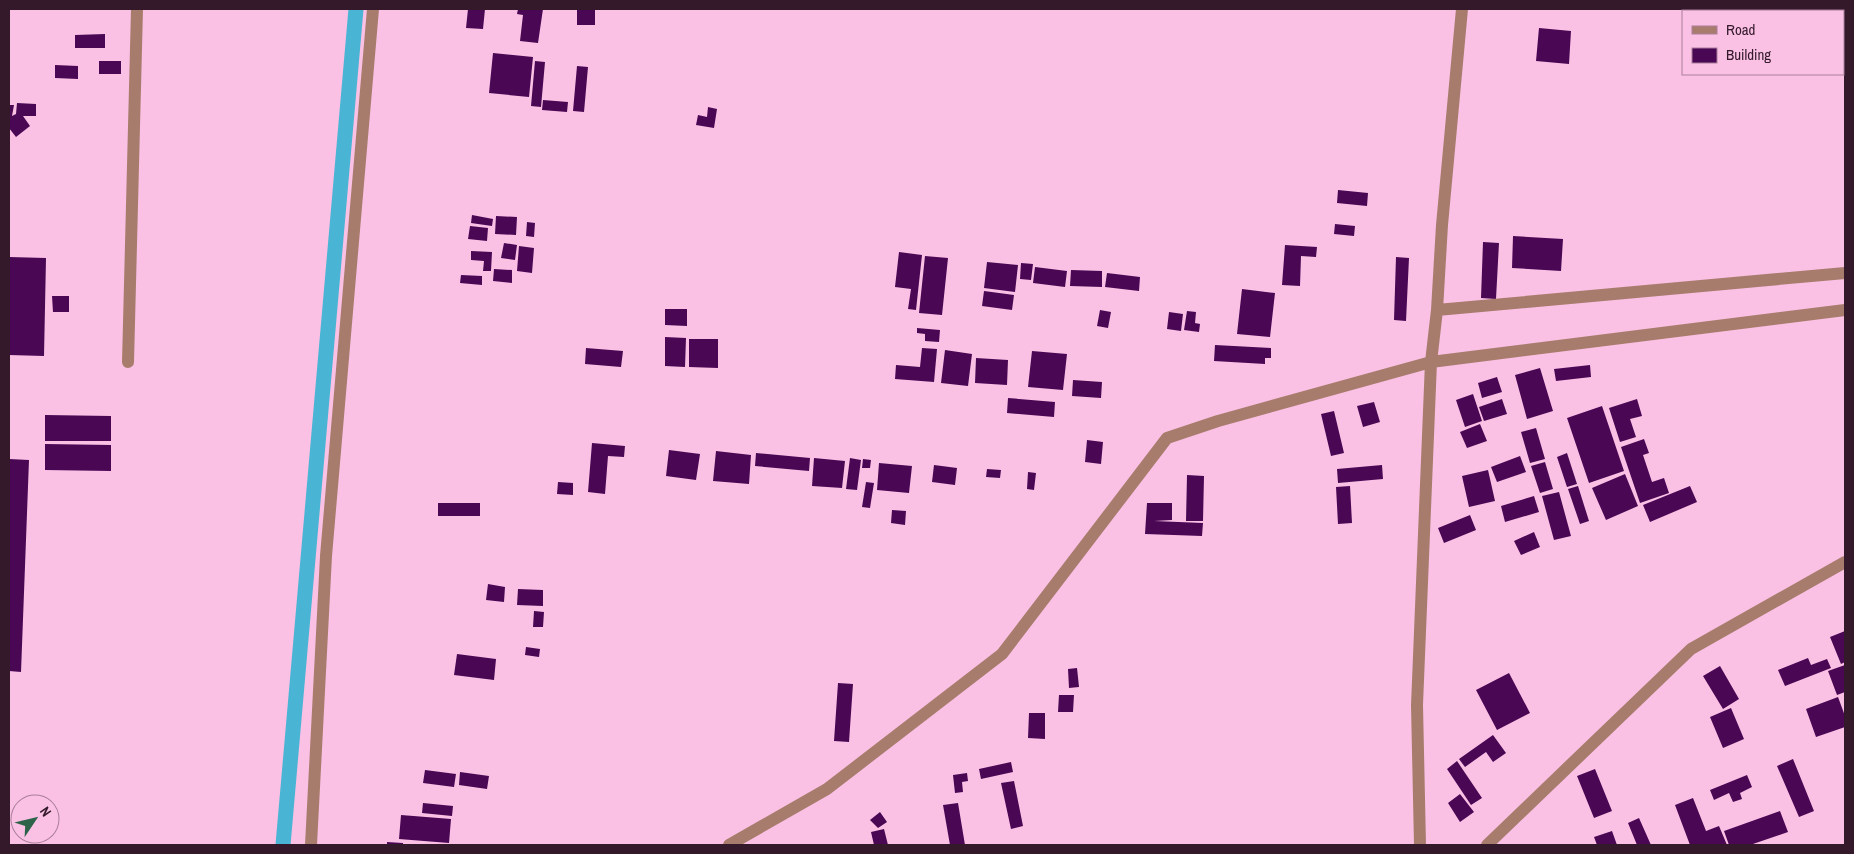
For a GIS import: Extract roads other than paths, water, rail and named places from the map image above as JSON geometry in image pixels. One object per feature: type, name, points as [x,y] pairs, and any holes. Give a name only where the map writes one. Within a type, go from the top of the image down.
[{"type":"street","points":[[128,362],[137,9]]},
{"type":"street","points":[[311,845],[326,556],[373,9]]},
{"type":"street","points":[[1420,845],[1416,704],[1430,362],[1438,310],[1442,225],[1462,9]]},
{"type":"street","points":[[1438,310],[1845,273]]},
{"type":"street","points":[[729,845],[827,789],[1002,654],[1167,438],[1218,421],[1430,362],[1845,310]]},
{"type":"street","points":[[1487,845],[1691,649],[1845,562]]},
{"type":"waterway","points":[[283,845],[356,9]]}]
